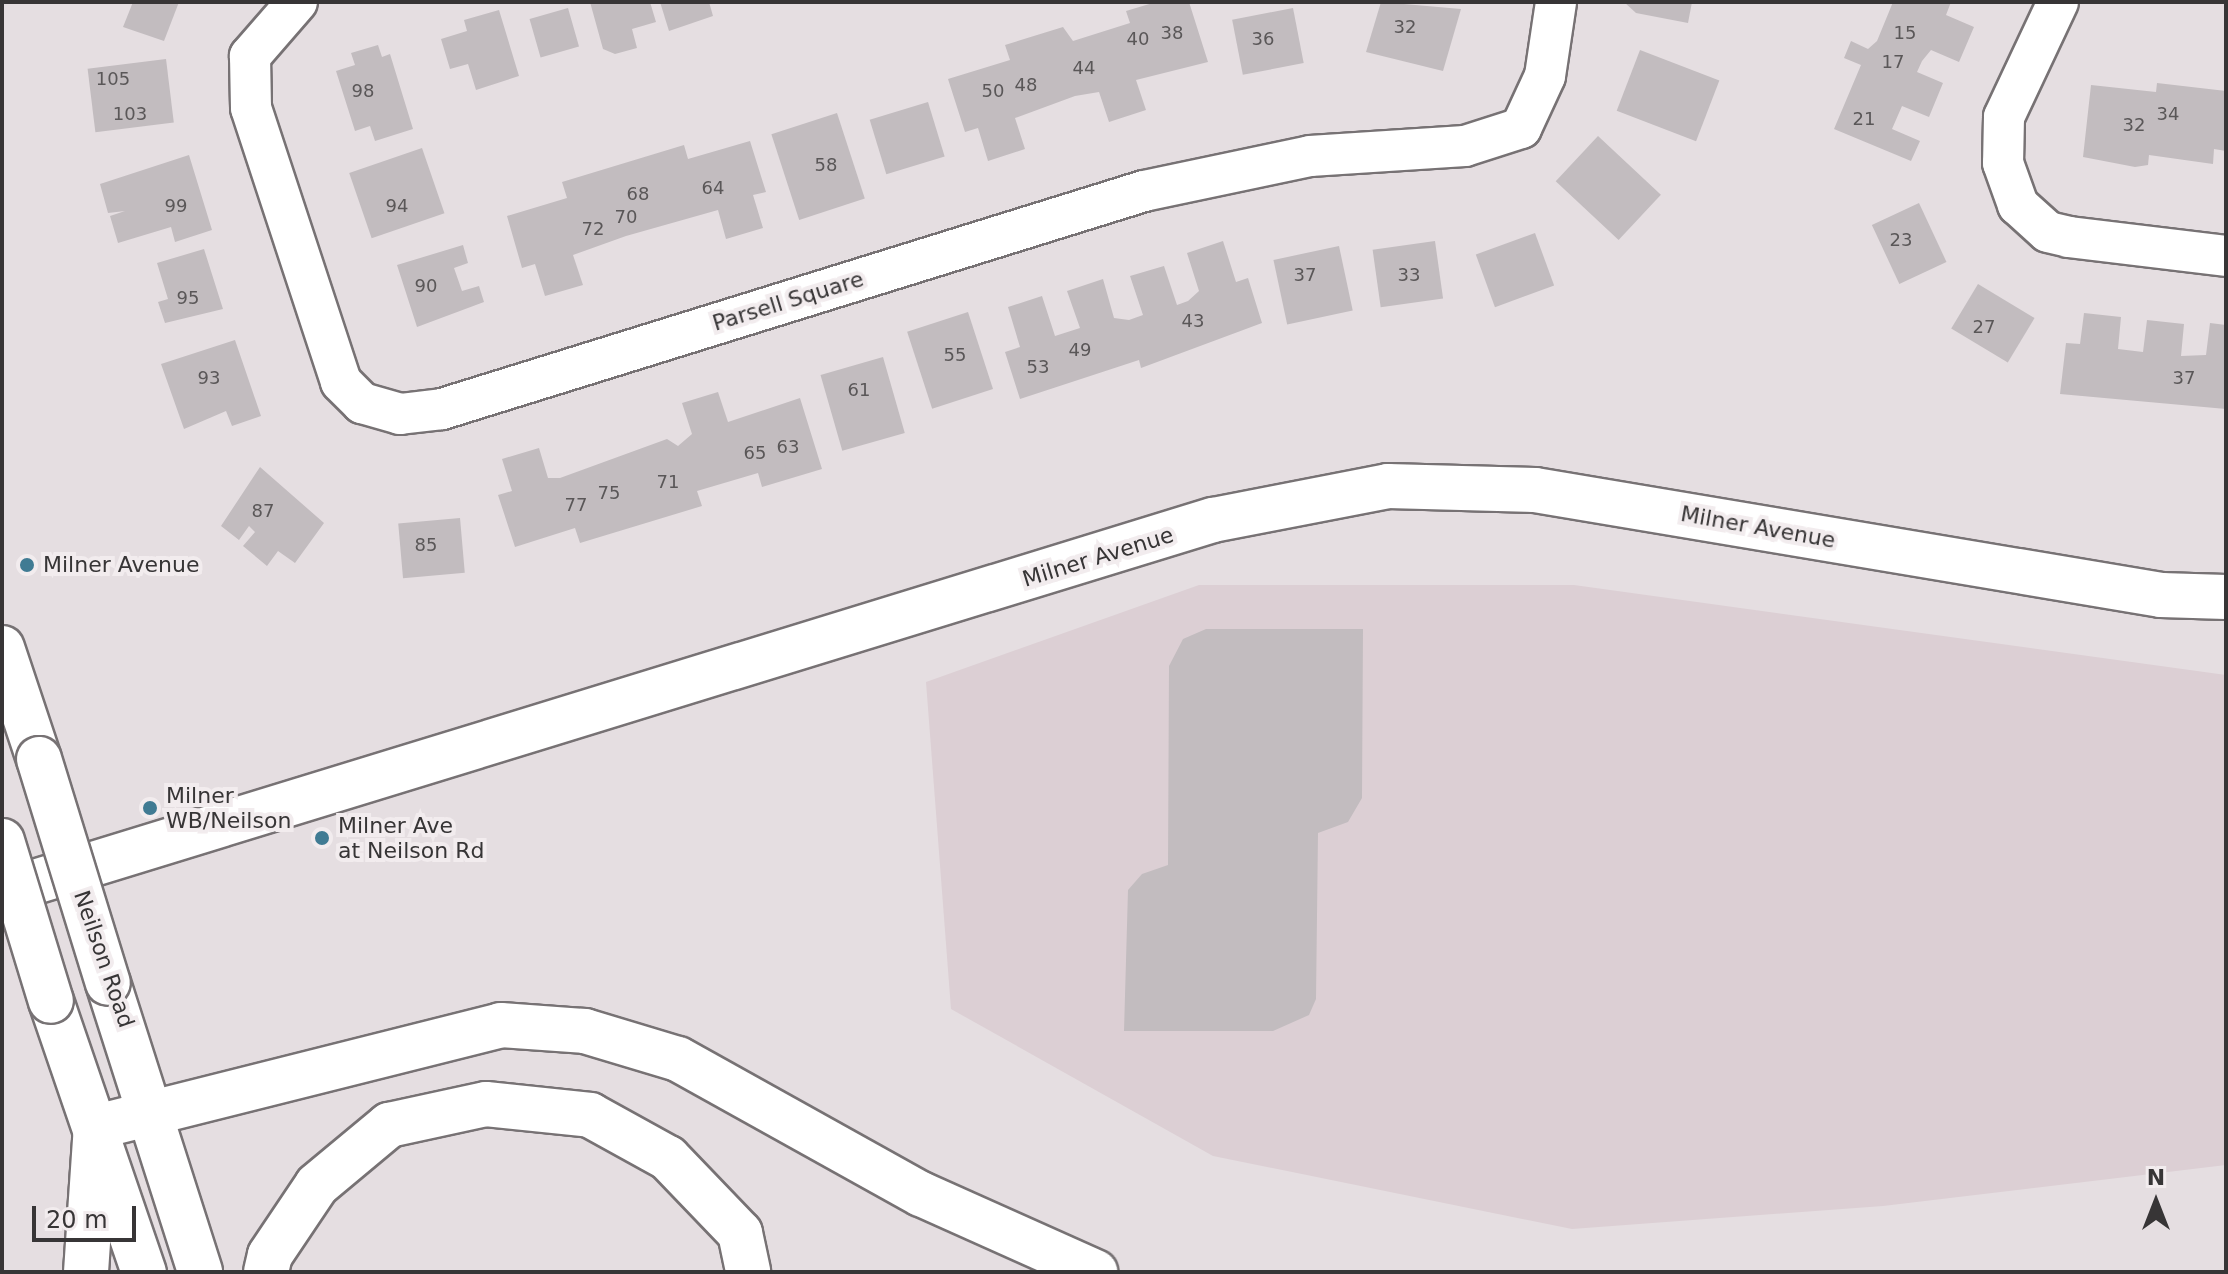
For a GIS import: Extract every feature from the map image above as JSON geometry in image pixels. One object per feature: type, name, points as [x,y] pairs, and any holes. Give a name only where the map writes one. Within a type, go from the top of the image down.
[{"type":"main road","name":"Milner Avenue","points":[[2,892],[1213,520],[1388,486],[1535,490],[2161,595],[2226,597]]},
{"type":"main road","name":"Neilson Road","points":[[2,648],[108,983],[153,1111],[200,1272]]},
{"type":"main road","points":[[2,841],[51,1001],[144,1272]]},
{"type":"main road","points":[[96,1127],[432,1037],[501,1025],[585,1031],[678,1059],[921,1194],[1095,1272]]},
{"type":"main road","points":[[266,1272],[270,1255],[317,1185],[389,1125],[486,1104],[590,1115],[668,1158],[740,1233],[748,1272]]},
{"type":"main road","points":[[86,1272],[96,1127]]},
{"type":"street","name":"Parsell Square","points":[[297,2],[250,56],[251,108],[341,382],[362,403],[400,414],[442,409],[1144,191],[1310,156],[1465,146],[1521,128],[1545,76],[1556,2]]},
{"type":"street","points":[[2058,2],[2004,117],[2003,163],[2018,205],[2048,232],[2226,256]]},
{"type":"shaded area","points":[[1199,585],[1574,585],[2226,675],[2226,1165],[1883,1206],[1572,1229],[1213,1156],[951,1009],[926,682]]},
{"type":"building","points":[[133,2],[179,2],[164,41],[123,27]]},
{"type":"building","points":[[590,2],[650,2],[656,22],[632,29],[637,48],[615,54],[603,49]]},
{"type":"building","points":[[660,2],[709,2],[713,16],[669,31]]},
{"type":"building","points":[[1156,2],[1189,2],[1208,62],[1136,80],[1146,110],[1109,122],[1099,92],[1075,96],[1015,118],[1025,149],[988,161],[978,128],[965,132],[948,79],[1010,60],[1005,45],[1063,27],[1073,41],[1130,23],[1126,11]]},
{"type":"building","points":[[1381,2],[1461,9],[1443,71],[1366,52]]},
{"type":"building","points":[[1624,2],[1692,2],[1688,23],[1636,13]]},
{"type":"building","points":[[1893,2],[1951,2],[1946,15],[1974,27],[1959,62],[1931,50],[1922,61],[1917,72],[1943,83],[1929,117],[1902,106],[1892,129],[1920,141],[1911,161],[1834,129],[1861,65],[1844,58],[1851,41],[1868,49],[1877,41]]},
{"type":"building","points":[[568,8],[579,46],[541,57],[530,19]]},
{"type":"building","points":[[1293,8],[1304,63],[1243,75],[1232,20]]},
{"type":"building","points":[[499,10],[519,76],[476,90],[468,64],[450,69],[441,39],[467,31],[464,20]]},
{"type":"building","points":[[378,45],[382,57],[390,54],[413,129],[375,141],[370,126],[355,131],[336,71],[355,65],[351,53]]},
{"type":"building","points":[[1640,50],[1719,80],[1696,141],[1617,111]]},
{"type":"building","points":[[166,59],[174,123],[95,132],[88,69]]},
{"type":"building","points":[[2157,83],[2226,91],[2226,151],[2214,149],[2213,164],[2149,155],[2148,165],[2135,167],[2083,157],[2091,85],[2156,92]]},
{"type":"building","points":[[928,102],[945,157],[886,174],[870,120]]},
{"type":"building","points":[[837,113],[865,199],[799,220],[771,134]]},
{"type":"building","points":[[1598,136],[1661,195],[1619,240],[1556,181]]},
{"type":"building","points":[[750,141],[766,192],[753,195],[763,228],[726,239],[718,210],[626,236],[573,255],[583,285],[545,296],[535,264],[522,268],[507,216],[567,198],[562,182],[684,145],[688,159]]},
{"type":"building","points":[[422,148],[444,213],[372,238],[349,173]]},
{"type":"building","points":[[189,155],[212,230],[175,242],[171,227],[118,243],[110,216],[125,211],[108,213],[100,184]]},
{"type":"building","points":[[1919,203],[1946,262],[1899,284],[1872,225]]},
{"type":"building","points":[[1535,233],[1554,286],[1495,307],[1476,255]]},
{"type":"building","points":[[1223,241],[1236,282],[1248,278],[1262,323],[1141,368],[1139,360],[1020,399],[1005,352],[1020,347],[1008,307],[1042,296],[1055,336],[1080,328],[1067,291],[1103,279],[1114,318],[1129,320],[1143,315],[1130,276],[1164,266],[1177,305],[1188,301],[1199,291],[1187,253]]},
{"type":"building","points":[[1435,241],[1443,298],[1381,307],[1373,250]]},
{"type":"building","points":[[463,245],[468,263],[454,268],[462,291],[479,286],[484,302],[417,327],[397,265]]},
{"type":"building","points":[[1339,246],[1353,311],[1287,324],[1273,260]]},
{"type":"building","points":[[204,249],[223,309],[165,323],[158,302],[168,299],[157,263]]},
{"type":"building","points":[[1978,284],[2035,318],[2008,363],[1951,329]]},
{"type":"building","points":[[968,312],[993,389],[932,409],[907,332]]},
{"type":"building","points":[[2084,313],[2121,317],[2118,349],[2143,352],[2147,320],[2184,324],[2181,356],[2206,355],[2210,323],[2226,325],[2226,409],[2060,394],[2066,343],[2080,344]]},
{"type":"building","points":[[235,340],[261,416],[232,426],[226,411],[184,429],[161,364]]},
{"type":"building","points":[[883,357],[905,433],[842,451],[821,375]]},
{"type":"building","points":[[718,392],[728,422],[800,398],[822,469],[762,487],[758,473],[697,491],[702,506],[580,543],[575,528],[515,547],[498,495],[512,491],[502,459],[539,448],[548,478],[560,478],[667,439],[678,446],[692,434],[682,403]]},
{"type":"building","points":[[260,467],[324,523],[295,563],[278,551],[267,566],[243,546],[255,532],[249,526],[239,540],[221,526]]},
{"type":"building","points":[[460,518],[465,573],[403,578],[398,523]]},
{"type":"building","points":[[1206,629],[1363,629],[1362,798],[1348,822],[1318,833],[1316,999],[1309,1015],[1273,1031],[1124,1031],[1128,890],[1142,874],[1168,865],[1169,666],[1183,639]]},
{"type":"place","name":"Milner Avenue","points":[[27,565]]},
{"type":"place","name":"Milner WB/Neilson","points":[[150,808]]},
{"type":"place","name":"Milner Ave at Neilson Rd","points":[[322,838]]}]
